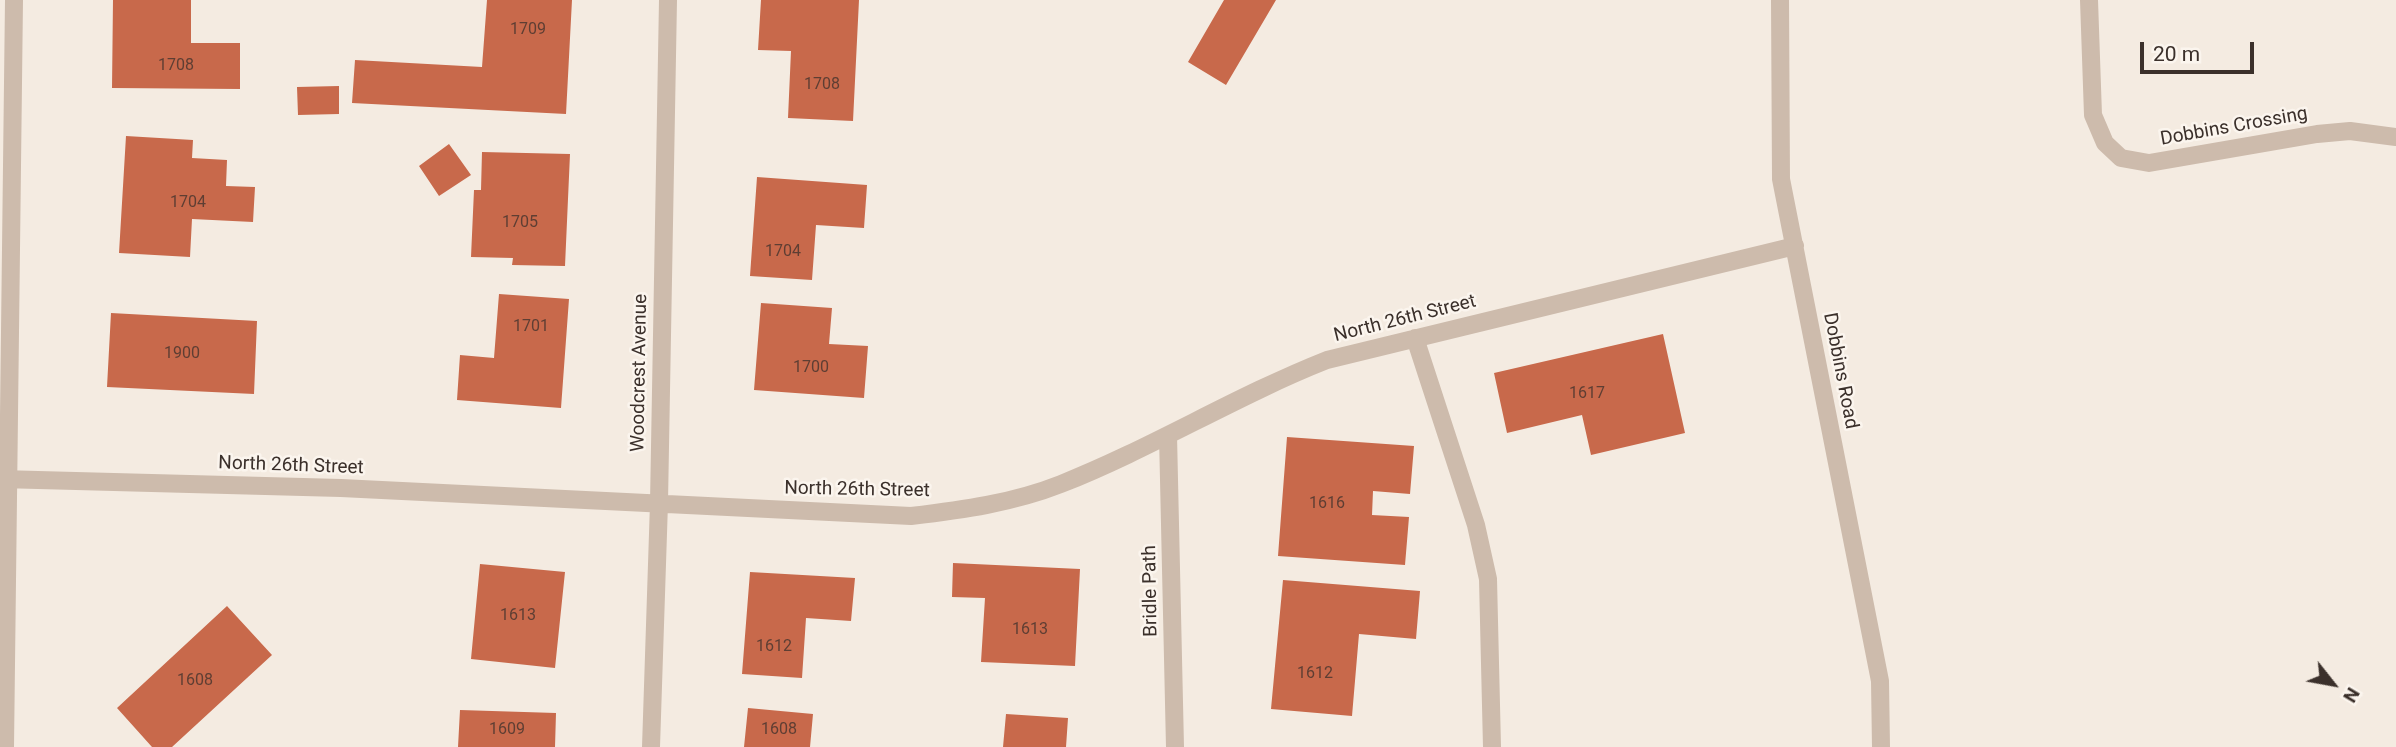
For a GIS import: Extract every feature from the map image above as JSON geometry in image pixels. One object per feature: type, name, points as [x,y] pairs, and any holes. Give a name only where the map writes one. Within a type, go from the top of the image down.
[{"type":"street","points":[[5,747],[4,479],[14,0]]},
{"type":"street","name":"Woodcrest Avenue","points":[[651,747],[659,503],[668,0]]},
{"type":"street","name":"Dobbins Road","points":[[1780,0],[1781,179],[1880,681],[1881,747]]},
{"type":"street","name":"Dobbins Crossing","points":[[2089,0],[2093,114],[2105,143],[2121,158],[2150,163],[2317,134],[2350,131],[2396,137]]},
{"type":"street","name":"North 26th Street","points":[[4,479],[341,488],[911,516],[982,507],[1060,484],[1168,435],[1277,380],[1327,360],[1794,246]]},
{"type":"street","points":[[1415,338],[1476,525],[1488,579],[1492,747]]},
{"type":"street","name":"Bridle Path","points":[[1168,435],[1175,747]]},
{"type":"building","points":[[113,0],[191,0],[191,43],[240,43],[240,89],[112,88]]},
{"type":"building","points":[[487,0],[572,0],[566,114],[352,103],[355,60],[482,67]]},
{"type":"building","points":[[761,0],[859,0],[853,121],[788,118],[791,51],[758,50]]},
{"type":"building","points":[[1224,0],[1276,0],[1226,85],[1188,62]]},
{"type":"building","points":[[339,86],[339,114],[298,115],[297,87]]},
{"type":"building","points":[[126,136],[193,140],[192,158],[227,160],[226,186],[255,187],[253,222],[192,219],[190,257],[119,253]]},
{"type":"building","points":[[449,144],[471,175],[439,196],[419,166]]},
{"type":"building","points":[[482,152],[570,154],[565,266],[512,265],[513,258],[471,257],[474,190],[481,190]]},
{"type":"building","points":[[757,177],[867,185],[864,228],[816,225],[812,280],[750,276]]},
{"type":"building","points":[[499,294],[569,299],[561,408],[457,400],[460,355],[494,358]]},
{"type":"building","points":[[761,303],[832,308],[829,344],[868,346],[864,398],[754,390]]},
{"type":"building","points":[[111,313],[257,321],[254,394],[107,387]]},
{"type":"building","points":[[1663,334],[1685,433],[1591,455],[1582,415],[1507,433],[1494,373]]},
{"type":"building","points":[[1287,437],[1414,446],[1410,494],[1373,491],[1372,515],[1409,517],[1405,565],[1278,556]]},
{"type":"building","points":[[953,563],[1080,569],[1075,666],[981,662],[985,598],[952,597]]},
{"type":"building","points":[[480,564],[565,572],[555,668],[471,659]]},
{"type":"building","points":[[750,572],[855,578],[851,621],[806,618],[802,678],[742,674]]},
{"type":"building","points":[[1283,580],[1420,591],[1416,639],[1359,634],[1352,716],[1271,709]]},
{"type":"building","points":[[227,606],[272,655],[172,747],[152,747],[117,708]]},
{"type":"building","points":[[748,708],[813,714],[810,747],[744,747]]},
{"type":"building","points":[[460,710],[556,713],[555,747],[458,747]]},
{"type":"building","points":[[1006,714],[1068,718],[1066,747],[1003,747]]}]
